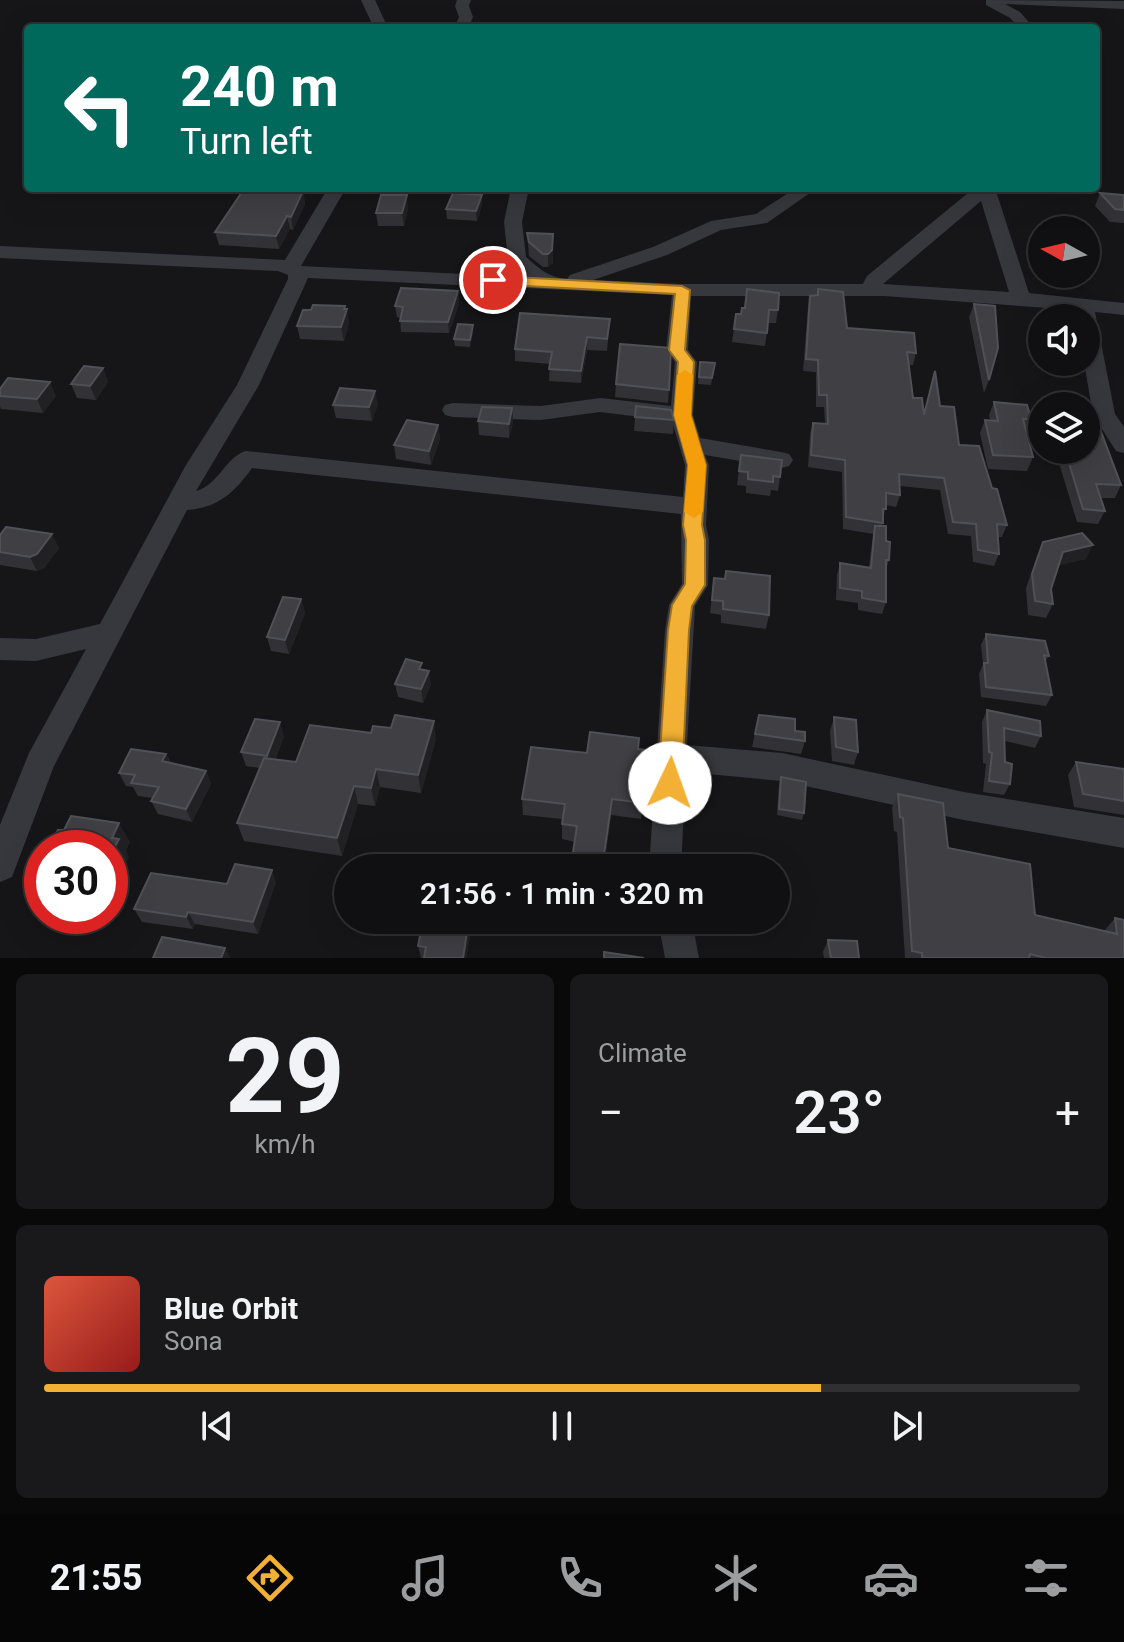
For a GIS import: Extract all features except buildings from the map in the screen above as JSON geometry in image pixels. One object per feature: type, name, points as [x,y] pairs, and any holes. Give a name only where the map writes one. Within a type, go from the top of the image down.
[{"type":"street","points":[[368,0],[379,24]]},
{"type":"street","points":[[463,24],[467,12],[462,6],[464,0]]},
{"type":"street","points":[[987,0],[1015,15],[1023,24]]},
{"type":"street","points":[[1000,0],[1124,5]]},
{"type":"street","points":[[0,866],[40,763],[179,501],[248,385],[295,289],[293,270],[335,192]]},
{"type":"street","points":[[519,192],[513,222],[517,259],[534,275],[553,283]]},
{"type":"street","points":[[577,279],[660,251],[717,225],[761,219],[802,192]]},
{"type":"street","points":[[871,290],[874,280],[893,270],[926,236],[968,207],[981,192]]},
{"type":"street","points":[[986,192],[1021,298]]},
{"type":"street","points":[[0,252],[682,290],[871,290],[1075,304]]},
{"type":"street","points":[[666,854],[679,630],[682,605],[695,585],[697,465],[682,415],[686,362],[677,350],[682,290]]},
{"type":"street","points":[[1100,307],[1124,309]]},
{"type":"street","points":[[1097,376],[1104,415],[1124,445]]},
{"type":"street","points":[[453,410],[541,413],[600,405],[682,415]]},
{"type":"street","points":[[690,444],[781,460]]},
{"type":"street","points":[[179,501],[199,502],[218,493],[246,459],[694,507]]},
{"type":"street","points":[[0,649],[36,650],[112,632]]},
{"type":"street","points":[[672,757],[782,767],[964,806],[1124,833]]},
{"type":"street","points":[[678,934],[682,958]]},
{"type":"slow traffic","points":[[685,375],[682,415],[697,465],[694,512]]},
{"type":"route","points":[[493,280],[682,290],[677,350],[686,362],[682,415],[697,465],[693,525],[696,540],[695,585],[682,605],[670,783]]}]
